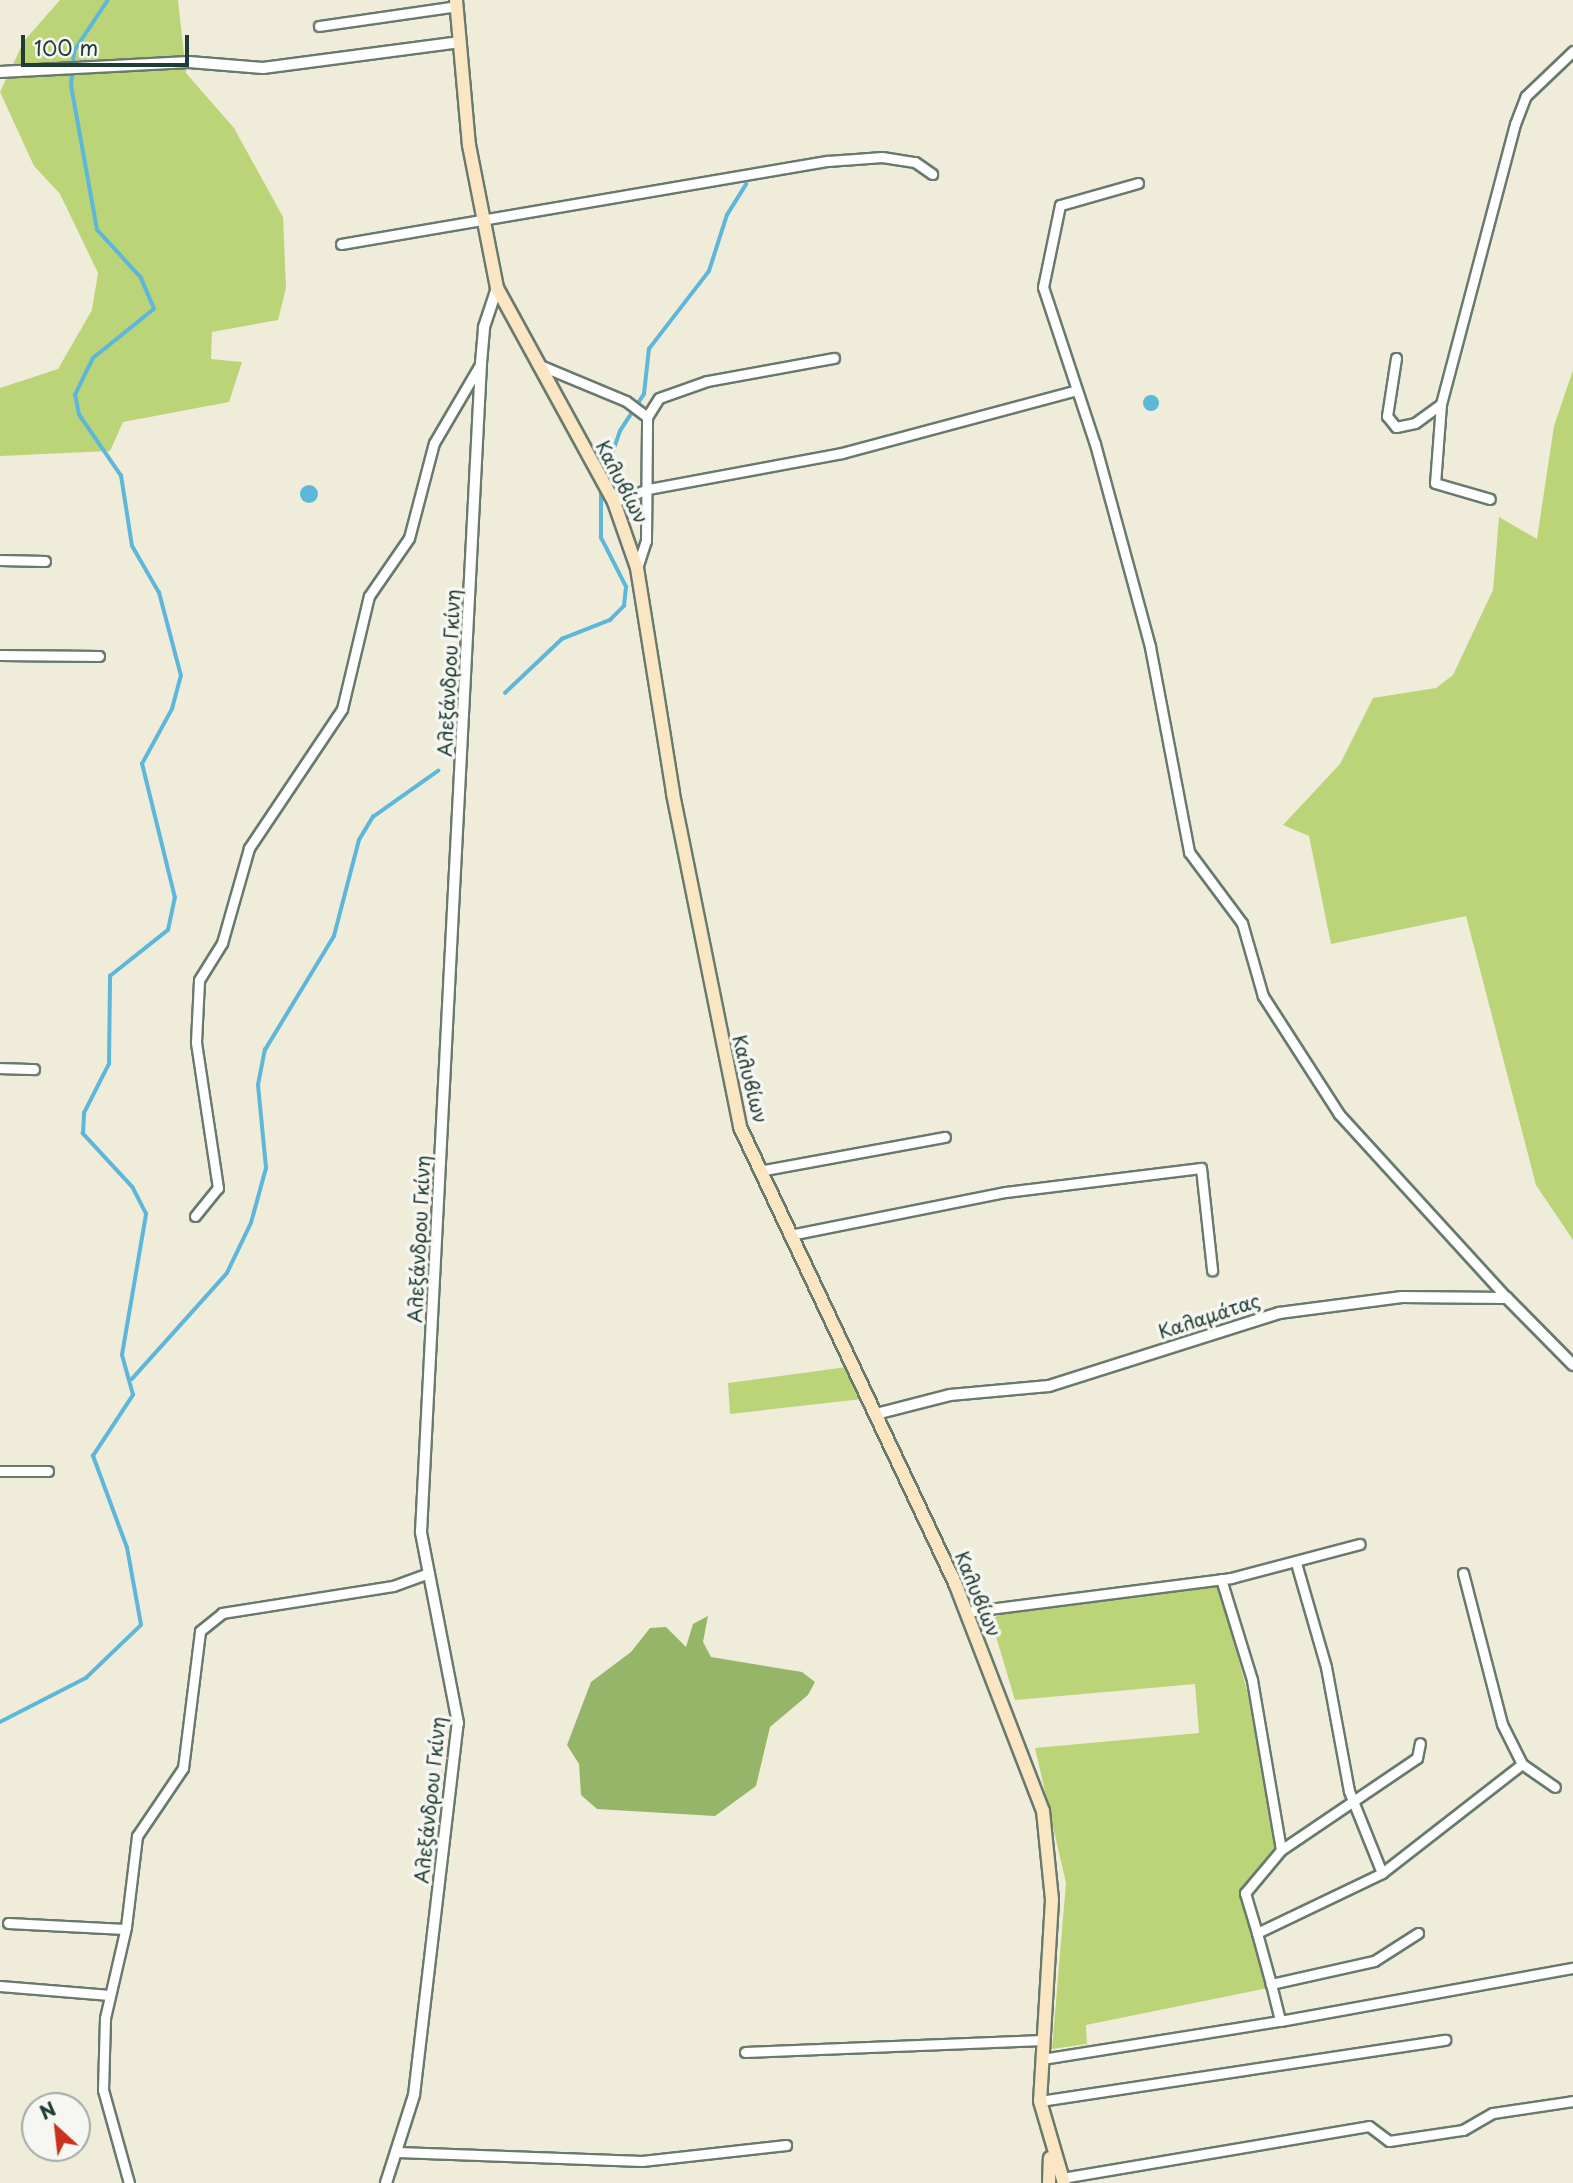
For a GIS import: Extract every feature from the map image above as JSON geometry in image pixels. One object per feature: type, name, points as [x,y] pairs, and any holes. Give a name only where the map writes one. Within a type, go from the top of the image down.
[{"type":"main road","name":"Καλυβίων","points":[[456,3],[482,218],[497,288],[535,363],[611,497],[637,568],[732,1099],[758,1171],[876,1414],[966,1612],[1043,1811],[1052,1900],[1040,2101],[1058,2181]]},
{"type":"street","points":[[319,26],[456,3]]},
{"type":"street","points":[[0,72],[61,68],[98,69],[189,62],[263,68],[460,42]]},
{"type":"street","points":[[1490,499],[1435,483],[1441,404],[1515,124],[1526,96],[1573,51]]},
{"type":"street","points":[[341,244],[828,161],[882,157],[915,162],[932,174]]},
{"type":"street","points":[[1138,183],[1060,205],[1043,287],[1073,391],[1095,444],[1150,646],[1189,852],[1242,923],[1263,996],[1339,1114],[1507,1298],[1573,1365]]},
{"type":"street","name":"Αλεξάνδρου Γκίνη","points":[[386,2183],[398,2152],[424,2034],[458,1727],[421,1532],[481,363],[484,327],[497,288]]},
{"type":"street","points":[[637,568],[646,541],[648,489],[644,414],[659,398],[673,391],[834,358]]},
{"type":"street","points":[[1396,358],[1387,416],[1396,427],[1415,424],[1441,404]]},
{"type":"street","points":[[195,1216],[218,1188],[196,1042],[198,979],[222,943],[249,848],[342,709],[369,596],[409,537],[434,443],[481,363]]},
{"type":"street","points":[[535,363],[626,401],[644,414]]},
{"type":"street","points":[[611,497],[842,453],[1073,391]]},
{"type":"street","points":[[0,560],[45,561]]},
{"type":"street","points":[[0,654],[99,656]]},
{"type":"street","points":[[0,1068],[34,1069]]},
{"type":"street","points":[[758,1171],[945,1136]]},
{"type":"street","points":[[790,1235],[1006,1192],[1201,1168],[1212,1270]]},
{"type":"street","name":"Καλαμάτας","points":[[876,1414],[950,1395],[1049,1386],[1279,1312],[1402,1297],[1507,1298]]},
{"type":"street","points":[[0,1471],[48,1471]]},
{"type":"street","points":[[966,1612],[1221,1579],[1296,1563],[1360,1544]]},
{"type":"street","points":[[1296,1563],[1326,1667],[1352,1799],[1382,1873]]},
{"type":"street","points":[[129,2183],[103,2090],[100,2056],[125,1929],[136,1836],[183,1768],[200,1631],[207,1620],[393,1586],[429,1573]]},
{"type":"street","points":[[1463,1573],[1496,1706],[1522,1763],[1555,1787]]},
{"type":"street","points":[[1221,1579],[1255,1692],[1281,1850]]},
{"type":"street","points":[[1280,2021],[1245,1894],[1281,1850],[1352,1799],[1417,1758],[1420,1743]]},
{"type":"street","points":[[1256,1933],[1382,1873],[1522,1763]]},
{"type":"street","points":[[8,1923],[125,1929]]},
{"type":"street","points":[[1271,1984],[1374,1961],[1418,1933]]},
{"type":"street","points":[[1042,2059],[1280,2021],[1573,1968]]},
{"type":"street","points":[[0,1986],[110,1995]]},
{"type":"street","points":[[744,2052],[1043,2039]]},
{"type":"street","points":[[1040,2101],[1445,2039]]},
{"type":"street","points":[[1058,2181],[1369,2126],[1381,2140],[1450,2132],[1474,2128],[1493,2113],[1573,2101]]},
{"type":"street","points":[[398,2152],[642,2161],[786,2145]]},
{"type":"green space","points":[[60,0],[178,0],[186,73],[234,128],[283,217],[286,288],[278,320],[212,332],[211,359],[242,362],[229,402],[123,422],[110,451],[0,456],[0,388],[58,369],[92,310],[98,273],[60,194],[34,166],[0,92],[24,41]]},
{"type":"green space","points":[[1573,370],[1573,1240],[1536,1185],[1466,916],[1331,944],[1309,836],[1283,825],[1340,764],[1373,698],[1436,688],[1453,675],[1493,590],[1499,517],[1537,539],[1554,426]]},
{"type":"green space","points":[[847,1367],[862,1399],[730,1414],[728,1383]]},
{"type":"green space","points":[[1218,1581],[1257,1729],[1278,1849],[1241,1888],[1268,1988],[1086,2025],[1087,2044],[1052,2049],[1066,1883],[1035,1748],[1199,1733],[1195,1684],[1015,1700],[991,1620],[1013,1607]]},
{"type":"green space","points":[[708,1616],[703,1642],[711,1657],[802,1672],[815,1682],[808,1695],[770,1727],[756,1786],[715,1816],[597,1809],[581,1795],[579,1764],[567,1745],[591,1682],[631,1652],[650,1628],[666,1627],[686,1647],[693,1624]]},
{"type":"water","points":[[1151,395],[1157,397],[1157,409],[1151,411],[1145,409],[1143,403],[1145,397]]},
{"type":"water","points":[[309,485],[315,488],[318,494],[315,500],[309,503],[303,500],[300,494],[303,488]]},
{"type":"waterway","points":[[0,1722],[86,1678],[141,1625],[127,1548],[93,1456],[133,1395],[122,1355],[146,1214],[133,1188],[83,1134],[84,1113],[109,1064],[110,976],[168,930],[175,898],[142,764],[172,709],[181,676],[159,593],[132,546],[121,476],[79,415],[75,395],[93,358],[154,309],[141,278],[97,230],[71,86],[74,51],[108,0]]},
{"type":"waterway","points":[[605,475],[620,431],[644,394],[649,349],[709,271],[727,215],[746,184]]},
{"type":"waterway","points":[[505,693],[562,639],[610,620],[624,606],[626,587],[601,538],[601,489]]},
{"type":"waterway","points":[[132,1379],[227,1273],[251,1223],[266,1168],[258,1085],[265,1050],[334,936],[359,840],[373,817],[438,771]]}]
